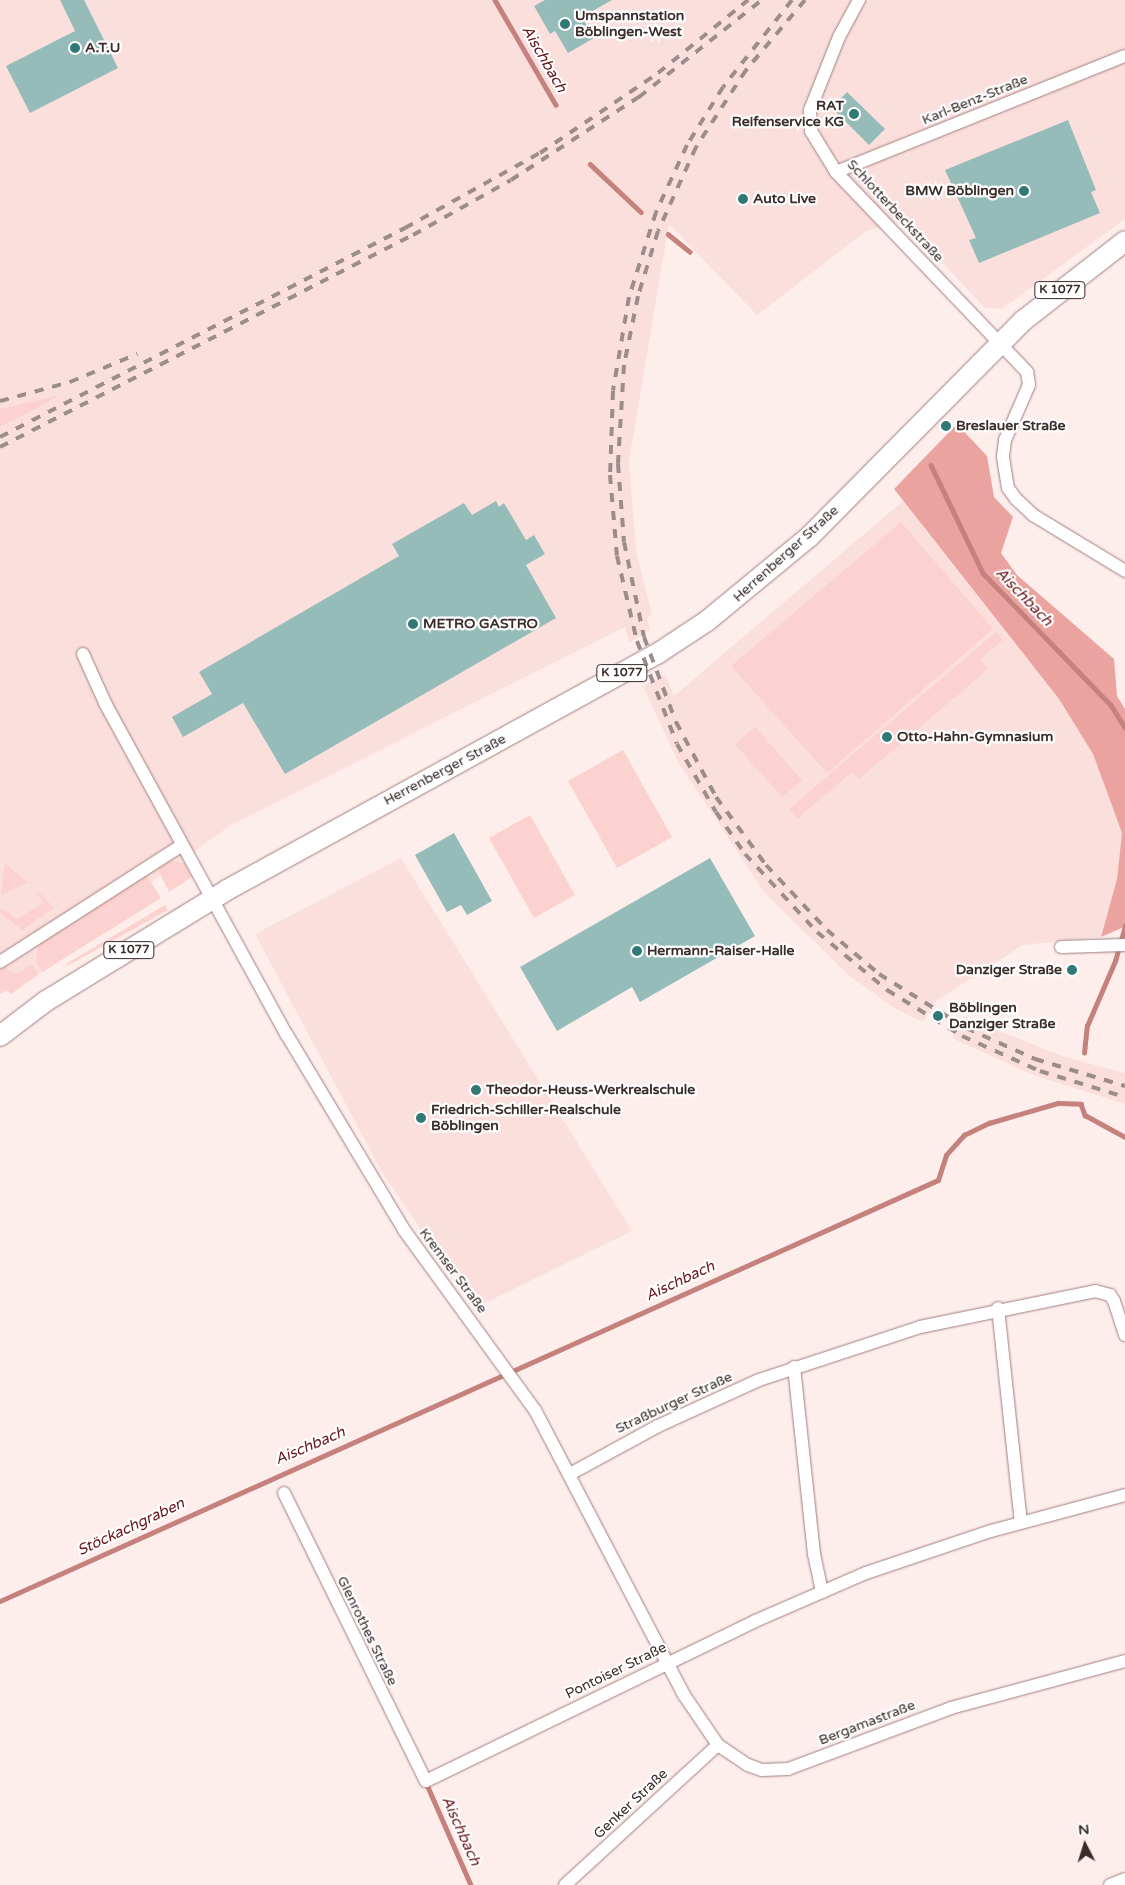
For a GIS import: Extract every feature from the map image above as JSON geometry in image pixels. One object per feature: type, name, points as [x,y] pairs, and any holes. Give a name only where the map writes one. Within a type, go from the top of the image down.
[{"type":"main road","name":"Herrenberger Straße","points":[[0,1036],[46,1001],[212,899],[657,654],[707,621],[810,537],[1000,343],[1070,282],[1125,241]]},
{"type":"street","name":"Schlotterbeckstraße","points":[[859,0],[839,37],[810,110],[812,131],[836,172],[1000,343]]},
{"type":"street","name":"Karl-Benz-Straße","points":[[836,172],[1125,56]]},
{"type":"street","points":[[1000,343],[1021,364],[1029,385],[1005,440],[1004,472],[1008,488],[1033,516],[1125,571]]},
{"type":"street","points":[[82,654],[106,705],[181,846],[212,899]]},
{"type":"street","points":[[0,962],[181,846]]},
{"type":"street","name":"Kremser Straße","points":[[212,899],[389,1206],[516,1380],[570,1474],[667,1663]]},
{"type":"street","points":[[1061,947],[1124,945]]},
{"type":"street","name":"Straßburger Straße","points":[[570,1474],[676,1418],[794,1367],[866,1342],[998,1308],[1102,1292],[1114,1301],[1125,1335]]},
{"type":"street","points":[[998,1308],[1008,1417],[1022,1522]]},
{"type":"street","points":[[794,1367],[807,1484],[822,1592]]},
{"type":"street","name":"Glenrothes Straße","points":[[284,1493],[426,1781]]},
{"type":"street","name":"Pontoiser Straße","points":[[426,1781],[667,1663],[866,1573],[1022,1522],[1125,1495]]},
{"type":"street","name":"Bergamastraße","points":[[667,1663],[718,1745],[748,1765],[762,1770],[788,1769],[952,1708],[1125,1660]]},
{"type":"street","name":"Genker Straße","points":[[565,1885],[718,1745]]},
{"type":"street","points":[[1110,1885],[1125,1879]]},
{"type":"shaded area","points":[[0,0],[1125,0],[1125,219],[1002,309],[985,308],[903,221],[866,231],[757,315],[669,224],[629,460],[636,551],[652,615],[647,618],[650,630],[629,642],[625,627],[231,825],[140,891],[71,953],[11,994],[6,990],[0,994],[0,427],[58,396],[0,409]]},
{"type":"shaded area","points":[[60,395],[38,408],[0,427],[0,409]]},
{"type":"shaded area","points":[[957,424],[987,456],[994,497],[1013,517],[1001,553],[1017,575],[1114,659],[1117,696],[1125,709],[1125,922],[1124,927],[1101,937],[1117,879],[1122,833],[1093,754],[1059,699],[894,489]]},
{"type":"shaded area","name":"Otto-Hahn-Gymnasium","points":[[903,501],[1059,699],[1093,754],[1122,833],[1117,879],[1101,937],[1023,945],[936,1001],[923,1022],[896,1009],[848,975],[764,892],[678,762],[643,686],[665,674],[674,696]]},
{"type":"shaded area","points":[[901,522],[993,629],[827,773],[731,666]]},
{"type":"shaded area","points":[[996,632],[1003,640],[980,659],[988,669],[859,779],[852,772],[797,819],[789,809]]},
{"type":"shaded area","points":[[755,727],[802,780],[782,797],[735,744]]},
{"type":"shaded area","points":[[623,750],[672,837],[617,868],[568,781]]},
{"type":"shaded area","points":[[530,815],[575,895],[534,918],[489,838]]},
{"type":"shaded area","points":[[401,858],[632,1231],[483,1304],[442,1260],[383,1174],[255,934]]},
{"type":"shaded area","points":[[169,860],[184,863],[192,877],[169,892],[156,866]]},
{"type":"shaded area","points":[[5,863],[28,883],[1,895]]},
{"type":"shaded area","points":[[146,874],[161,898],[42,972],[36,960],[38,944]]},
{"type":"shaded area","points":[[36,893],[40,893],[54,908],[22,930],[0,913],[0,909],[7,911],[17,919],[44,902]]},
{"type":"shaded area","points":[[165,905],[168,910],[67,966],[66,964]]},
{"type":"shaded area","points":[[32,964],[38,974],[11,994],[6,990],[0,994],[0,970],[4,967],[17,974]]},
{"type":"shaded area","points":[[964,1017],[1065,1057],[1125,1073],[1125,1104],[1033,1075],[952,1038]]},
{"type":"building","name":"A.T.U","points":[[60,0],[84,0],[118,68],[30,113],[6,66],[75,31]]},
{"type":"building","name":"Umspannstation Böblingen-West","points":[[545,0],[612,0],[582,17],[594,38],[568,53],[555,31],[550,34],[534,6]]},
{"type":"building","name":"RAT Reifenservice KG","points":[[847,92],[885,129],[869,145],[832,108]]},
{"type":"building","name":"BMW Böblingen","points":[[1068,120],[1096,190],[1091,192],[1100,213],[979,263],[969,240],[976,238],[945,170]]},
{"type":"building","name":"METRO GASTRO","points":[[496,501],[499,507],[504,503],[526,540],[534,535],[545,554],[526,565],[556,618],[285,774],[243,703],[183,737],[172,717],[212,694],[199,672],[399,556],[392,544],[464,503],[472,515]]},
{"type":"building","points":[[454,833],[492,901],[467,915],[461,905],[447,912],[415,855]]},
{"type":"building","name":"Hermann-Raiser-Halle","points":[[710,858],[755,936],[640,1002],[632,987],[557,1031],[520,967]]},
{"type":"waterway","name":"Aischbach","points":[[495,0],[556,105]]},
{"type":"waterway","name":"Aischbach","points":[[590,164],[641,212]]},
{"type":"waterway","name":"Aischbach","points":[[668,234],[690,252]]},
{"type":"waterway","name":"Aischbach","points":[[931,465],[983,573],[1111,705],[1125,727]]},
{"type":"waterway","name":"Aischbach","points":[[1084,1053],[1087,1026],[1115,961],[1125,925]]},
{"type":"waterway","name":"Aischbach","points":[[0,1601],[938,1180],[946,1155],[964,1135],[989,1123],[1058,1103],[1081,1104],[1085,1115],[1125,1137]]},
{"type":"waterway","name":"Aischbach","points":[[428,1787],[471,1885]]},
{"type":"railway","points":[[0,437],[405,228],[540,153],[658,73],[748,0]]},
{"type":"railway","points":[[0,447],[413,235],[511,180],[639,97],[762,0]]},
{"type":"railway","points":[[792,0],[723,87],[687,145],[656,212],[629,297],[613,391],[610,475],[617,556],[637,641],[677,744],[716,812],[745,854],[817,932],[887,990],[962,1036],[1040,1071],[1125,1097]]},
{"type":"railway","points":[[805,0],[746,70],[696,147],[658,231],[638,296],[624,365],[618,464],[624,542],[644,637],[676,722],[716,797],[766,865],[827,930],[879,974],[966,1028],[1035,1059],[1125,1086]]},
{"type":"railway","points":[[0,401],[70,382],[137,354]]},
{"type":"place","name":"Umspannstation Böblingen-West","points":[[565,24]]},
{"type":"place","name":"A.T.U","points":[[75,48]]},
{"type":"place","name":"RAT Reifenservice KG","points":[[854,114]]},
{"type":"place","name":"BMW Böblingen","points":[[1024,191]]},
{"type":"place","name":"Auto Live","points":[[743,199]]},
{"type":"place","name":"Breslauer Straße","points":[[946,426]]},
{"type":"place","name":"METRO GASTRO","points":[[413,624]]},
{"type":"place","name":"Otto-Hahn-Gymnasium","points":[[887,737]]},
{"type":"place","name":"Hermann-Raiser-Halle","points":[[637,951]]},
{"type":"place","name":"Danziger Straße","points":[[1072,970]]},
{"type":"place","name":"Böblingen Danziger Straße","points":[[938,1016]]},
{"type":"place","name":"Theodor-Heuss-Werkrealschule","points":[[476,1090]]},
{"type":"place","name":"Friedrich-Schiller-Realschule Böblingen","points":[[421,1118]]},
{"type":"water label","name":"Stöckachgraben","points":[[131,1527]]}]
